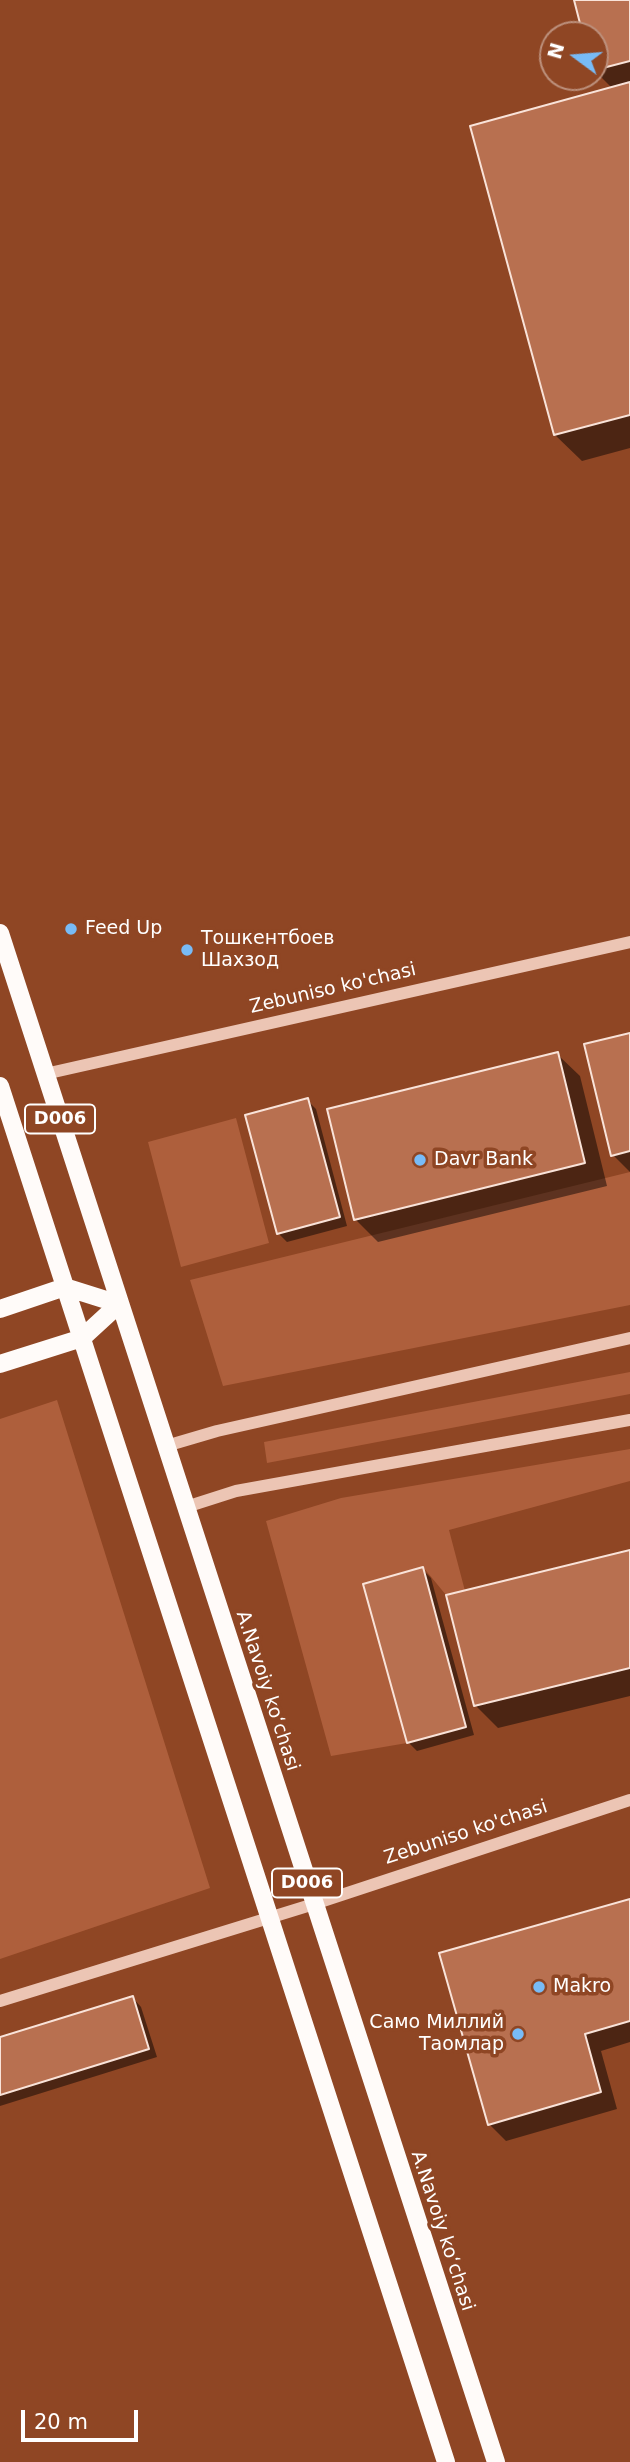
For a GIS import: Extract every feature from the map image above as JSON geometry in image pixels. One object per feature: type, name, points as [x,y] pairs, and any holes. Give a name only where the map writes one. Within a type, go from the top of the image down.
[{"type":"main road","name":"A.Navoiy ko‘chasi","points":[[0,933],[496,2462]]},
{"type":"main road","name":"D006","points":[[0,1086],[65,1287]]},
{"type":"main road","points":[[0,1309],[65,1287],[120,1304]]},
{"type":"main road","points":[[65,1287],[82,1338]]},
{"type":"main road","points":[[0,1364],[82,1338],[120,1304]]},
{"type":"main road","name":"D006","points":[[82,1338],[446,2462]]},
{"type":"street","name":"Zebuniso ko'chasi","points":[[46,1074],[630,942]]},
{"type":"street","points":[[166,1446],[217,1431],[630,1338]]},
{"type":"street","points":[[186,1507],[236,1491],[630,1420]]},
{"type":"street","name":"Zebuniso ko'chasi","points":[[0,2001],[630,1800]]},
{"type":"shaded area","points":[[236,1118],[269,1243],[181,1267],[148,1142]]},
{"type":"shaded area","points":[[630,1172],[630,1305],[223,1386],[190,1280]]},
{"type":"shaded area","points":[[630,1372],[630,1394],[267,1463],[264,1442]]},
{"type":"shaded area","points":[[57,1400],[210,1888],[0,1959],[0,1419]]},
{"type":"shaded area","points":[[630,1449],[630,1481],[449,1530],[465,1591],[446,1595],[423,1567],[363,1584],[407,1743],[331,1756],[266,1521],[341,1498]]},
{"type":"building","points":[[574,0],[630,0],[630,61],[609,66],[609,21],[579,21]]},
{"type":"building","points":[[630,82],[630,415],[554,435],[470,126],[597,91],[609,91],[609,88]]},
{"type":"building","points":[[630,1033],[630,1151],[611,1156],[584,1044]]},
{"type":"building","points":[[558,1052],[585,1163],[354,1220],[327,1109]]},
{"type":"building","points":[[308,1098],[340,1217],[277,1234],[245,1115]]},
{"type":"building","points":[[630,1550],[630,1668],[474,1706],[446,1595]]},
{"type":"building","points":[[423,1567],[466,1727],[407,1743],[363,1584]]},
{"type":"building","name":"Makro","points":[[630,1899],[630,2021],[585,2034],[601,2092],[488,2125],[439,1953]]},
{"type":"building","points":[[133,1996],[149,2049],[0,2095],[0,2037]]},
{"type":"place","name":"Feed Up","points":[[71,929]]},
{"type":"place","name":"Тошкентбоев Шахзод","points":[[187,950]]},
{"type":"place","name":"Davr Bank","points":[[420,1160]]},
{"type":"place","name":"Makro","points":[[539,1987]]},
{"type":"place","name":"Само Миллий Таомлар","points":[[518,2034]]}]
